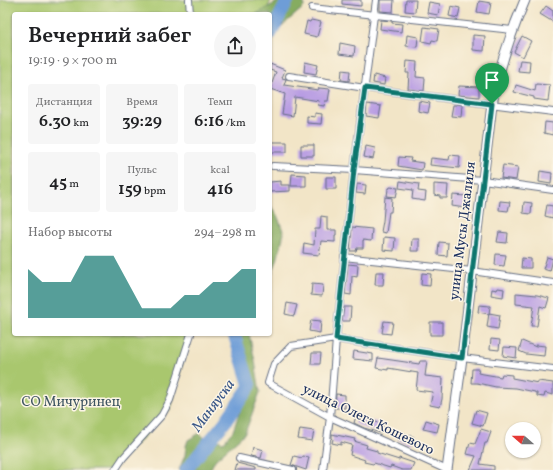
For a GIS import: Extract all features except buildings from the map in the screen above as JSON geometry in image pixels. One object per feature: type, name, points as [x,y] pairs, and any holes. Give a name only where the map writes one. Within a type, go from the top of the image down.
[{"type":"main road","name":"улица Мусы Джалиля","points":[[447,470],[462,358],[492,104],[498,77],[512,30],[525,0]]},
{"type":"street","points":[[188,0],[190,12]]},
{"type":"street","points":[[323,470],[330,418],[344,257],[376,0]]},
{"type":"street","points":[[312,8],[512,30]]},
{"type":"street","points":[[289,76],[365,88],[553,112]]},
{"type":"street","points":[[273,166],[354,170],[483,180],[553,190]]},
{"type":"street","points":[[344,257],[472,271],[553,283]]},
{"type":"street","points":[[115,470],[123,458],[162,415],[170,400],[190,336]]},
{"type":"street","points":[[336,339],[462,358],[553,368]]},
{"type":"street","name":"улица Олега Кошевого","points":[[336,339],[291,346],[274,364],[268,383],[330,418],[447,470]]},
{"type":"street","points":[[239,458],[293,470]]},
{"type":"green space","name":"СО Мичуринец","points":[[0,0],[271,0],[266,12],[12,12],[12,336],[189,336],[171,409],[113,470],[0,470]]},
{"type":"green space","points":[[278,0],[304,0],[304,7],[272,34],[272,12],[260,12]]},
{"type":"green space","points":[[272,208],[277,215],[284,233],[277,261],[272,273]]},
{"type":"green space","points":[[232,336],[249,336],[260,392],[245,433],[215,460],[210,470],[179,470],[185,455],[188,440],[200,433],[204,438],[222,442],[225,441],[233,431],[245,399],[243,371]]},
{"type":"waterway","name":"Маняуска","points":[[272,31],[288,0]]},
{"type":"waterway","name":"Маняуска","points":[[186,470],[225,422],[250,386],[235,336]]},
{"type":"route","points":[[365,88],[492,104],[462,358],[336,339],[354,170],[365,88]]}]
